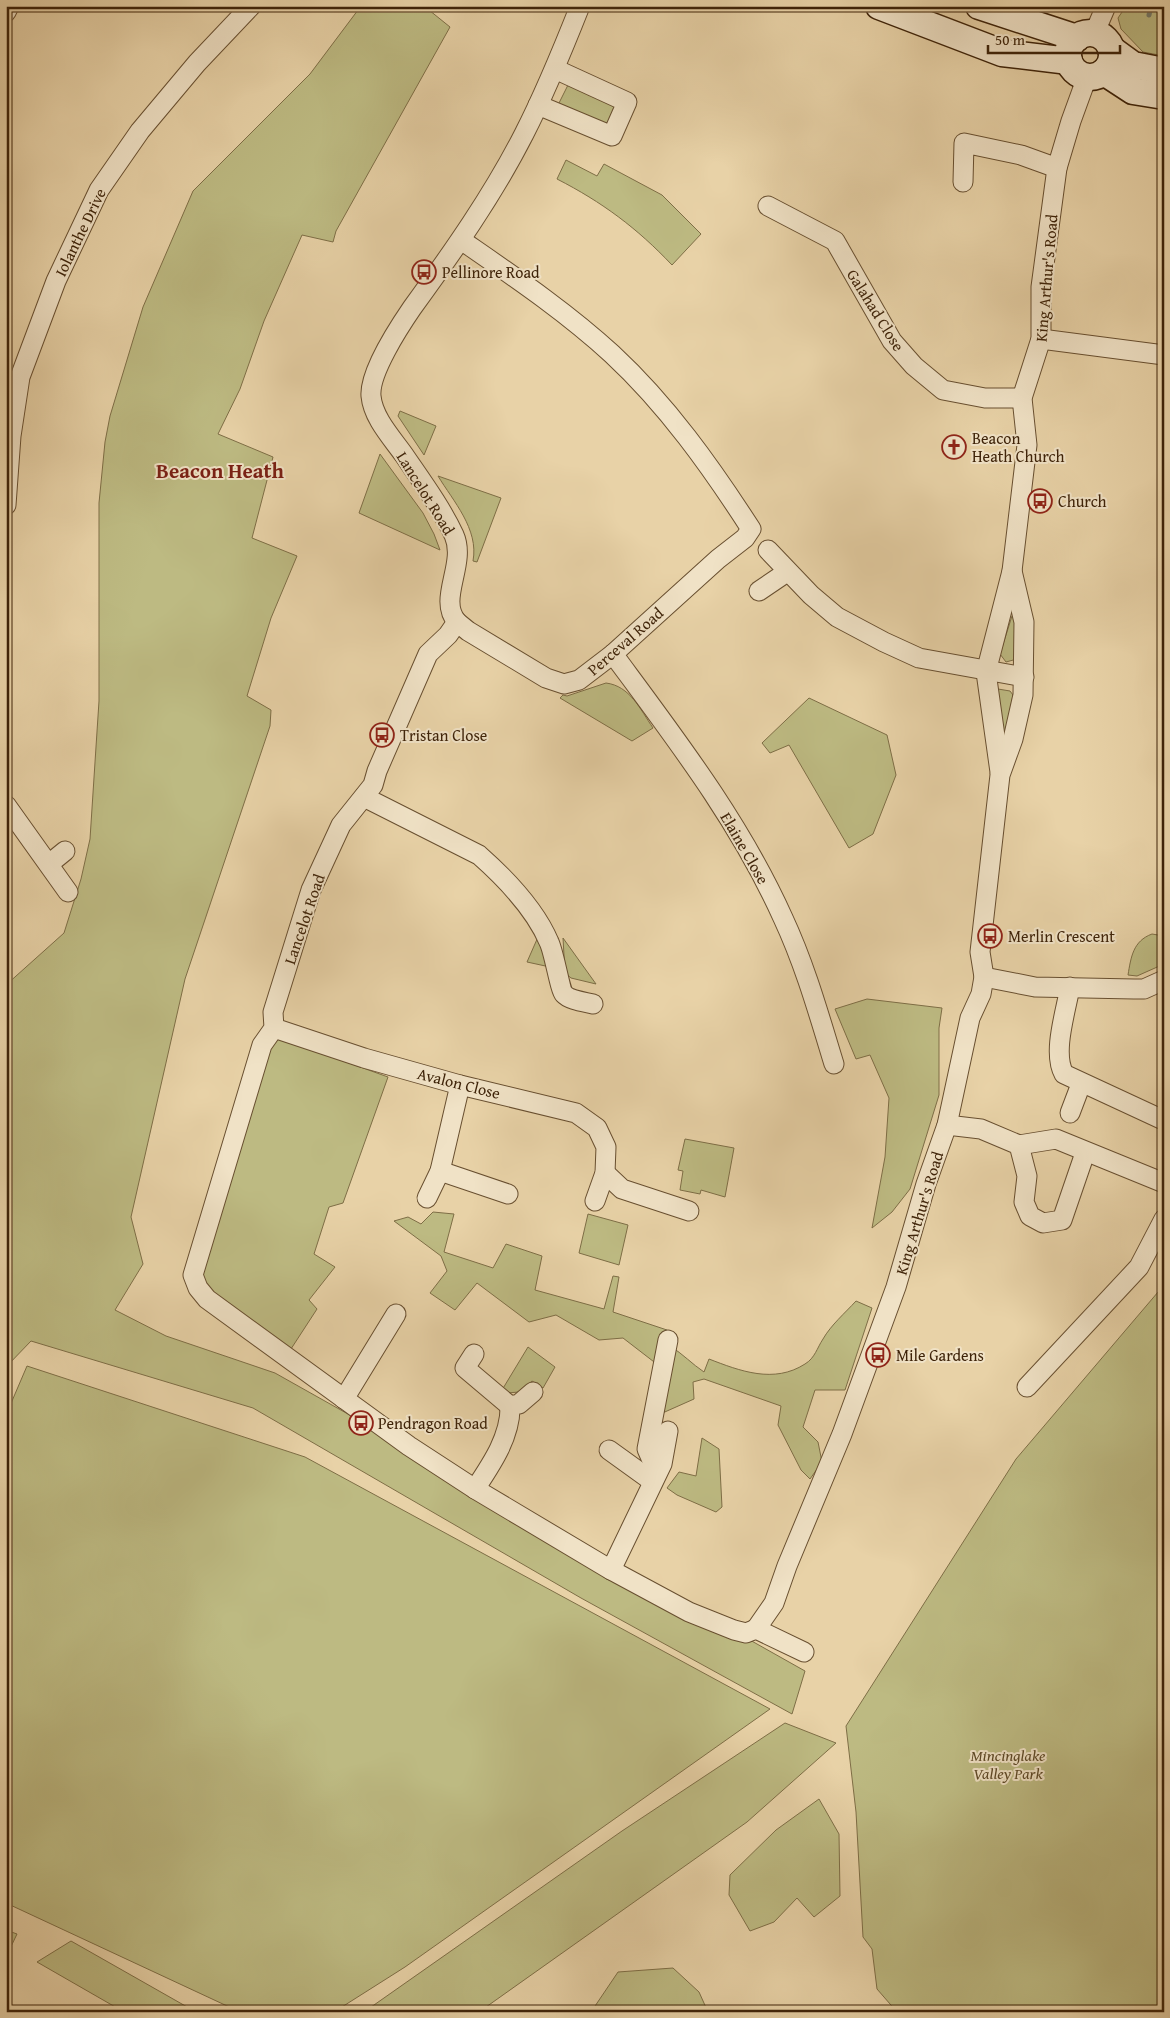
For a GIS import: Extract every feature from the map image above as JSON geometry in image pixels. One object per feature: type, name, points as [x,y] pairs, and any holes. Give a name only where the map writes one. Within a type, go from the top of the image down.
[{"type":"street","points":[[6,12],[9,6]]},
{"type":"street","name":"Iolanthe Drive","points":[[6,505],[11,436],[20,377],[56,281],[99,190],[140,131],[197,63],[251,6]]},
{"type":"street","name":"Lancelot Road","points":[[274,1028],[272,1012],[311,890],[341,825],[373,785],[377,771],[428,654],[448,635],[458,622],[451,610],[450,597],[459,560],[455,537],[422,483],[380,422],[371,396],[378,366],[402,322],[461,240],[524,135],[555,69],[580,6]]},
{"type":"street","points":[[879,6],[1002,53],[1090,55],[1133,91],[1164,96]]},
{"type":"street","points":[[979,6],[1090,55],[1164,71]]},
{"type":"street","name":"King Arthur's Road","points":[[1000,776],[986,672],[1012,570],[1027,445],[1022,398],[1041,339],[1042,287],[1058,168],[1070,121],[1106,6]]},
{"type":"street","points":[[538,105],[612,136],[627,102],[555,69]]},
{"type":"street","points":[[963,182],[964,143],[1021,155],[1058,168]]},
{"type":"street","name":"Galahad Close","points":[[768,206],[835,242],[892,341],[914,366],[943,390],[984,398],[1022,398]]},
{"type":"street","name":"Perceval Road","points":[[458,622],[468,631],[546,678],[564,684],[579,680],[613,654],[718,559],[745,538],[751,529],[717,475],[673,420],[612,355],[529,287],[461,240]]},
{"type":"street","points":[[1041,339],[1164,355]]},
{"type":"street","points":[[768,550],[787,572],[837,617],[884,642],[919,658],[986,672],[1024,677]]},
{"type":"street","name":"King Arthur's Road","points":[[756,1629],[774,1603],[787,1566],[842,1434],[896,1286],[926,1184],[947,1125],[970,1018],[981,994],[984,977],[980,952],[1000,776],[1013,739],[1023,695],[1024,622],[1012,570]]},
{"type":"street","points":[[759,591],[787,572]]},
{"type":"street","name":"Elaine Close","points":[[613,654],[706,783],[765,879],[803,965],[834,1064]]},
{"type":"street","points":[[364,798],[479,855],[486,861],[536,918],[549,941],[558,969],[562,992],[566,996],[593,1004]]},
{"type":"street","points":[[6,805],[68,892]]},
{"type":"street","points":[[49,864],[65,851]]},
{"type":"street","points":[[984,977],[1036,987],[1070,988],[1144,989],[1164,980]]},
{"type":"street","points":[[1070,988],[1060,1047],[1061,1068],[1064,1074],[1081,1084],[1161,1119]]},
{"type":"street","points":[[274,1028],[262,1045],[193,1275],[198,1288],[207,1299],[409,1446],[475,1489],[611,1570],[690,1612],[734,1630],[746,1633],[756,1629],[804,1652]]},
{"type":"street","name":"Avalon Close","points":[[274,1028],[364,1058],[576,1113],[597,1128],[606,1148],[605,1173],[595,1202]]},
{"type":"street","points":[[428,1198],[440,1171],[460,1084]]},
{"type":"street","points":[[1070,1113],[1081,1084]]},
{"type":"street","points":[[947,1125],[981,1129],[1020,1145],[1056,1139],[1085,1153],[1164,1183]]},
{"type":"street","points":[[1020,1145],[1028,1176],[1024,1202],[1030,1216],[1043,1223],[1062,1220],[1085,1153]]},
{"type":"street","points":[[440,1171],[508,1194]]},
{"type":"street","points":[[605,1173],[622,1189],[689,1211]]},
{"type":"street","points":[[1027,1387],[1139,1267],[1164,1219]]},
{"type":"street","points":[[344,1399],[396,1314]]},
{"type":"street","points":[[655,1477],[647,1449],[668,1340]]},
{"type":"street","points":[[474,1354],[465,1368],[510,1406]]},
{"type":"street","points":[[510,1406],[519,1404],[533,1392]]},
{"type":"street","points":[[475,1489],[491,1466],[506,1431],[510,1406]]},
{"type":"street","points":[[611,1570],[662,1464],[668,1431]]},
{"type":"street","points":[[609,1450],[655,1477]]},
{"type":"green space","points":[[361,6],[424,6],[450,27],[336,231],[333,242],[302,235],[264,321],[240,389],[218,434],[273,457],[252,538],[297,556],[271,618],[247,696],[271,710],[270,726],[185,979],[131,1217],[143,1264],[115,1310],[166,1336],[275,1373],[805,1671],[792,1714],[581,1598],[253,1408],[31,1341],[6,1367],[6,985],[64,933],[81,879],[90,839],[99,701],[99,503],[105,442],[110,416],[143,307],[193,191],[310,74]]},
{"type":"green space","points":[[1126,6],[1164,6],[1164,56],[1143,52],[1121,29],[1118,18]]},
{"type":"green space","points":[[571,79],[624,104],[610,132],[557,107]]},
{"type":"green space","points":[[566,160],[597,176],[604,164],[662,195],[701,234],[672,265],[646,239],[618,217],[589,197],[557,179]]},
{"type":"green space","points":[[400,411],[436,426],[424,455],[398,416]]},
{"type":"green space","points":[[380,454],[423,513],[440,550],[359,513]]},
{"type":"green space","points":[[438,476],[501,498],[477,562],[473,561],[474,549],[469,527]]},
{"type":"green space","points":[[1016,615],[1017,659],[1006,662],[1000,654],[1012,616]]},
{"type":"green space","points":[[606,683],[622,689],[634,699],[653,728],[632,741],[560,698],[563,695],[567,696]]},
{"type":"green space","points":[[998,689],[1010,691],[1013,695],[1005,736],[1002,735],[995,692]]},
{"type":"green space","points":[[809,698],[887,735],[896,775],[873,834],[849,848],[789,745],[770,753],[762,743]]},
{"type":"green space","points":[[1152,934],[1164,936],[1164,964],[1137,976],[1128,975],[1134,950],[1141,941]]},
{"type":"green space","points":[[538,937],[550,967],[527,962]]},
{"type":"green space","points":[[563,938],[596,984],[571,978],[565,973]]},
{"type":"green space","points":[[867,999],[942,1008],[939,1028],[939,1095],[910,1189],[892,1212],[872,1228],[885,1157],[889,1098],[870,1055],[856,1059],[835,1009]]},
{"type":"green space","points":[[274,1036],[388,1077],[343,1203],[329,1207],[314,1254],[335,1267],[309,1300],[317,1309],[289,1352],[198,1280]]},
{"type":"green space","points":[[685,1139],[734,1148],[725,1197],[701,1190],[700,1194],[680,1190],[683,1171],[678,1170]]},
{"type":"green space","points":[[433,1212],[454,1214],[444,1252],[493,1268],[506,1244],[542,1256],[535,1290],[604,1309],[613,1276],[619,1277],[613,1312],[667,1330],[658,1365],[623,1338],[599,1340],[556,1315],[529,1322],[477,1283],[455,1310],[430,1293],[447,1271],[441,1256],[394,1221],[408,1217],[421,1224]]},
{"type":"green space","points":[[588,1214],[628,1225],[619,1265],[579,1253]]},
{"type":"green space","name":"Mincinglake Valley Park","points":[[1164,1285],[1164,2012],[897,2012],[877,1989],[872,1949],[863,1937],[856,1812],[846,1726],[1016,1459]]},
{"type":"green space","points":[[856,1301],[872,1308],[845,1390],[815,1390],[803,1427],[818,1442],[822,1462],[810,1479],[801,1470],[778,1425],[781,1406],[704,1379],[693,1382],[694,1399],[658,1415],[670,1346],[704,1372],[709,1359],[757,1374],[781,1373],[793,1370],[808,1362],[814,1356],[830,1329]]},
{"type":"green space","points":[[528,1347],[555,1367],[543,1388],[532,1381],[519,1392],[507,1393],[502,1390]]},
{"type":"green space","points":[[27,1366],[305,1457],[770,1709],[405,1967],[334,2012],[240,2012],[6,1903],[6,1415]]},
{"type":"green space","points":[[702,1438],[719,1449],[722,1507],[716,1512],[677,1495],[667,1488],[679,1472],[696,1476]]},
{"type":"green space","points":[[785,1723],[836,1743],[747,1822],[479,2012],[364,2012],[622,1831]]},
{"type":"green space","points":[[819,1799],[839,1834],[840,1896],[814,1917],[797,1898],[774,1922],[750,1931],[729,1895],[730,1875],[776,1830]]},
{"type":"green space","points":[[6,1930],[17,1934],[6,1957]]},
{"type":"green space","points":[[71,1941],[196,2012],[124,2012],[37,1962]]},
{"type":"green space","points":[[673,1968],[699,1992],[708,2012],[591,2012],[618,1972]]},
{"type":"waterway","points":[[1149,15],[1151,6]]},
{"type":"place","name":"Pellinore Road","points":[[424,272]]},
{"type":"place","name":"Beacon Heath Church","points":[[954,447]]},
{"type":"place","name":"Church","points":[[1040,501]]},
{"type":"place","name":"Tristan Close","points":[[382,735]]},
{"type":"place","name":"Merlin Crescent","points":[[990,936]]},
{"type":"place","name":"Mile Gardens","points":[[878,1355]]},
{"type":"place","name":"Pendragon Road","points":[[361,1423]]},
{"type":"district","name":"Beacon Heath","points":[[220,471]]}]
